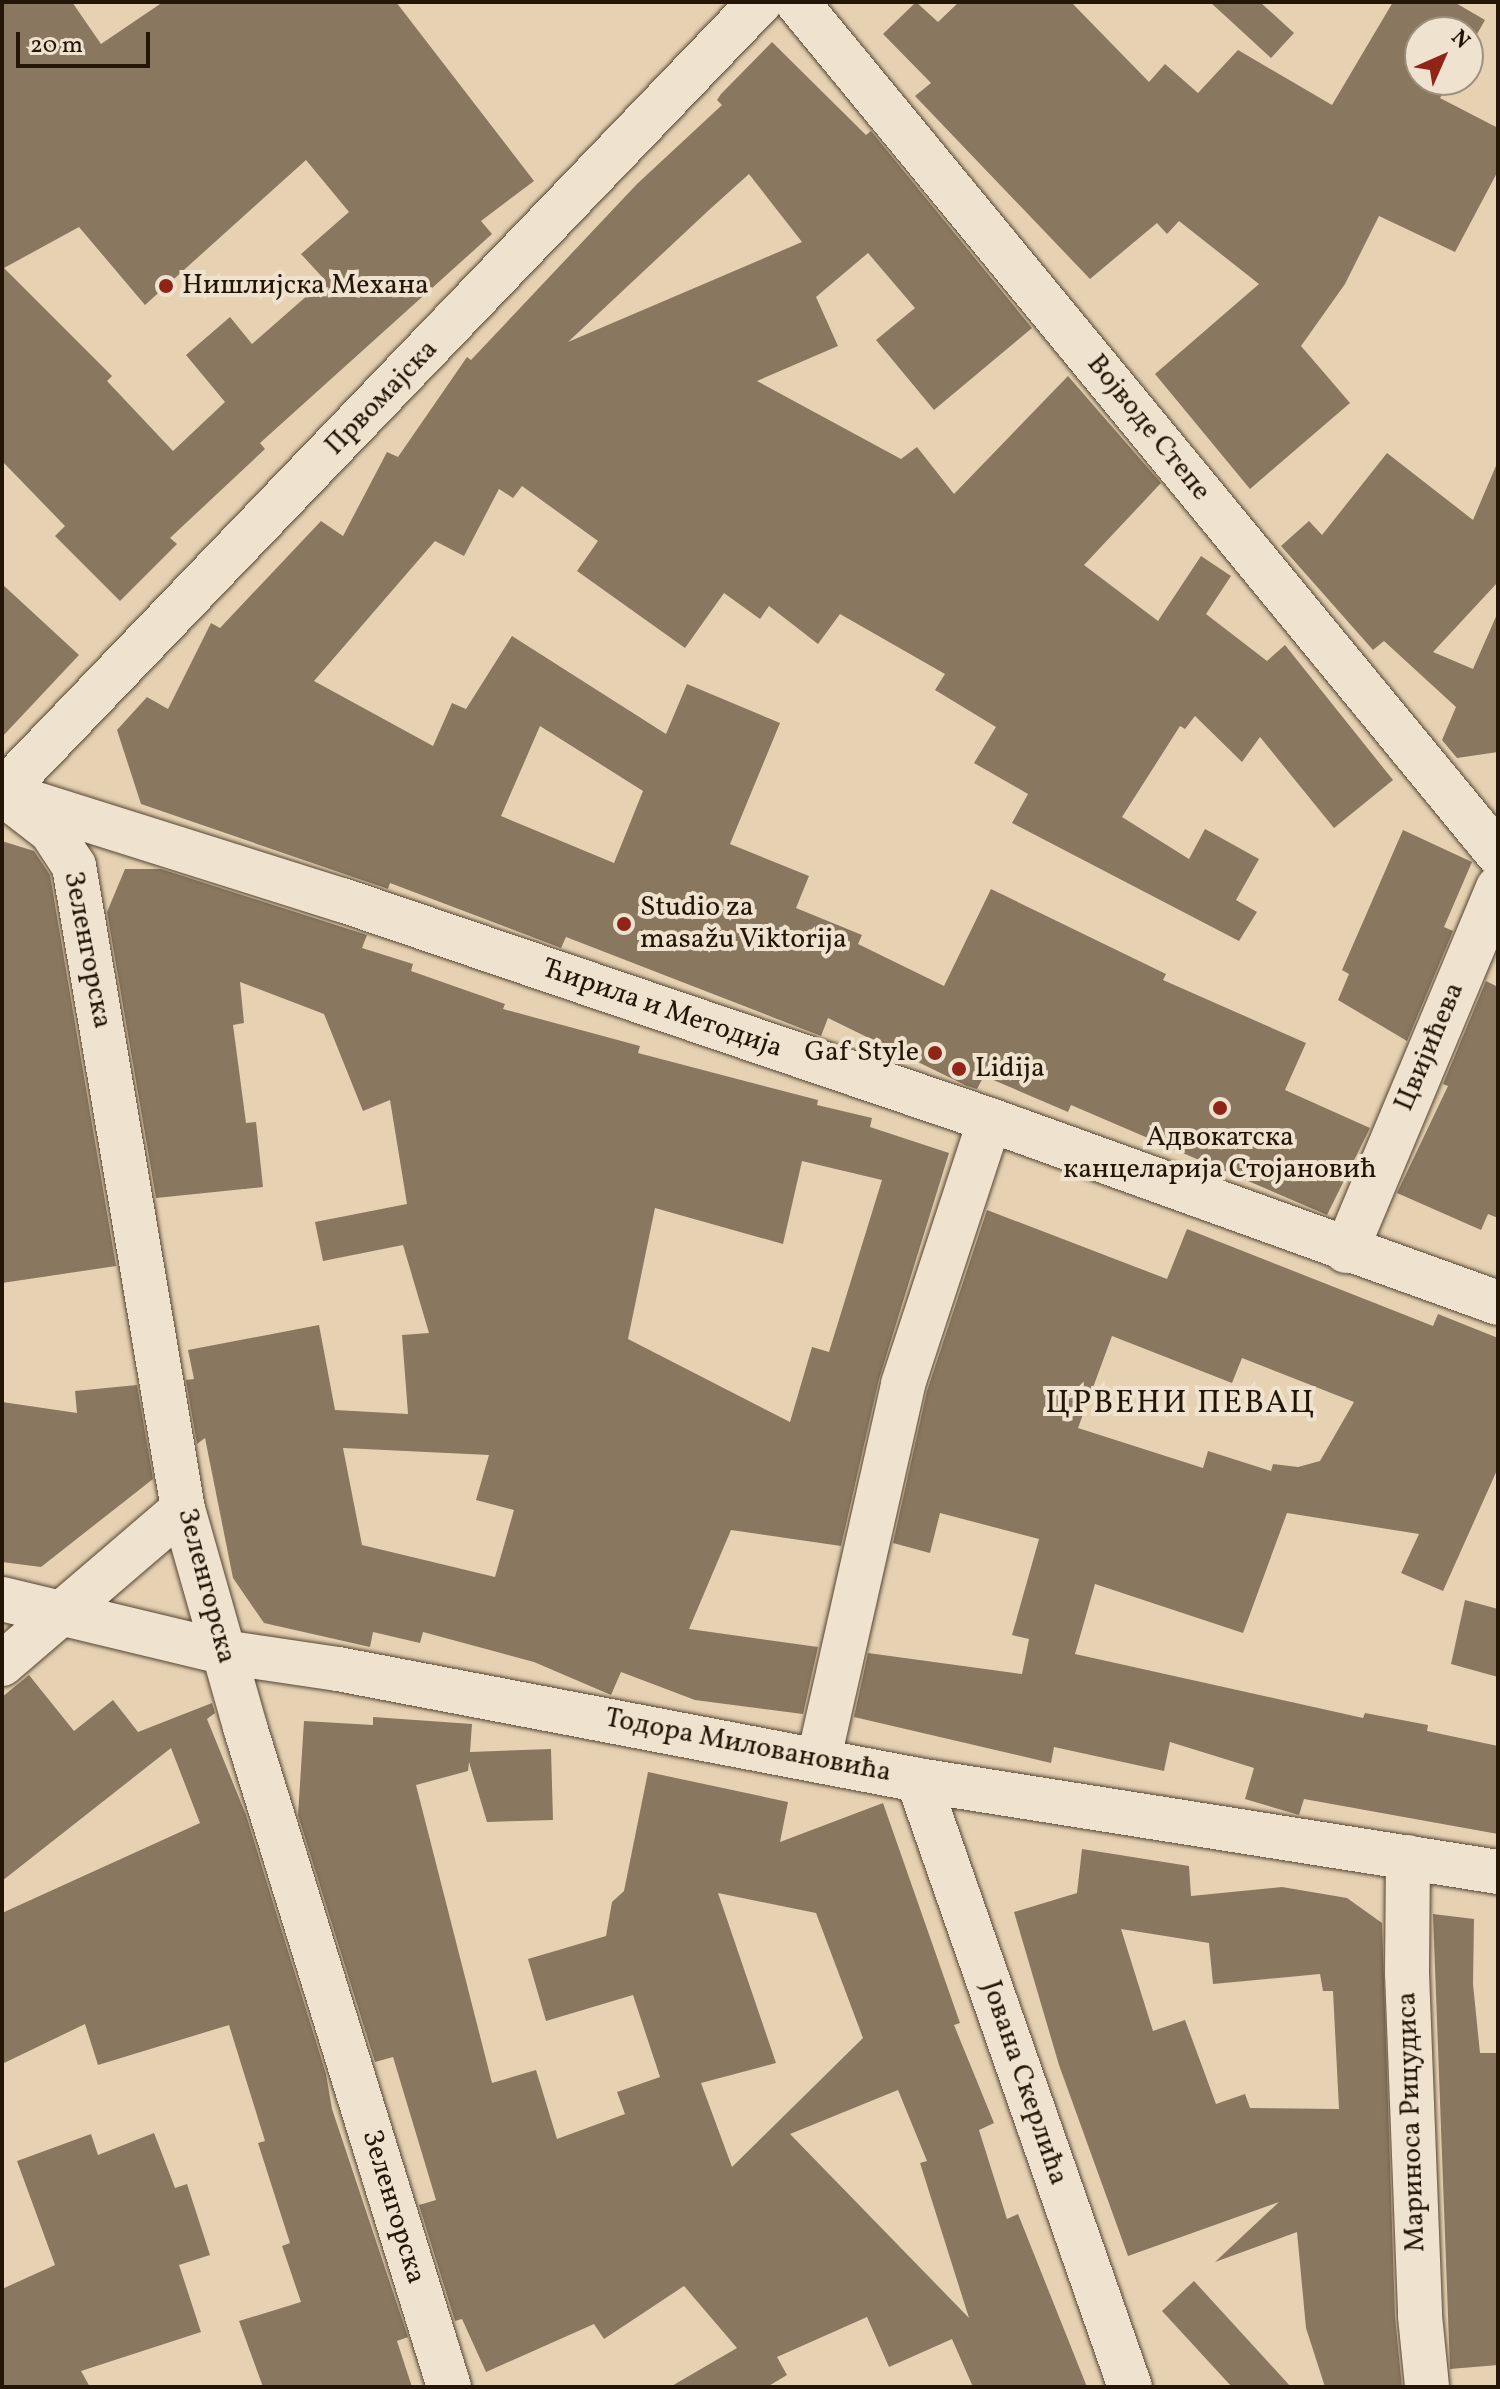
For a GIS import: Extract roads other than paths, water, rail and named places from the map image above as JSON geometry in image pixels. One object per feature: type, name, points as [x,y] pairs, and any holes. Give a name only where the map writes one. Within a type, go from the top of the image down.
[{"type":"street","name":"Првомајска","points":[[2,793],[760,2]]},
{"type":"street","name":"Војводе Степе","points":[[797,2],[1498,854]]},
{"type":"street","name":"Ћирила и Методија","points":[[2,793],[342,900],[990,1120],[1346,1251],[1498,1303]]},
{"type":"street","name":"Зеленгорска","points":[[2,793],[51,831],[74,866],[183,1509],[223,1652],[449,2387]]},
{"type":"street","name":"Цвијићева","points":[[1346,1251],[1498,888]]},
{"type":"street","points":[[819,1758],[903,1384],[990,1120]]},
{"type":"street","points":[[2,1664],[183,1509]]},
{"type":"street","name":"Тодора Миловановића","points":[[2,1599],[64,1611],[223,1652],[819,1758],[918,1780],[1498,1872]]},
{"type":"street","name":"Јована Скерлића","points":[[918,1780],[1130,2387]]},
{"type":"street","name":"Мариноса Рицудиса","points":[[1408,1857],[1407,1973],[1420,2316],[1427,2386]]},
{"type":"place","name":"Нишлијска Механа","points":[[166,286]]},
{"type":"place","name":"Studio za masažu Viktorija","points":[[624,924]]},
{"type":"place","name":"Gaf Style","points":[[935,1053]]},
{"type":"place","name":"Lidija","points":[[959,1069]]},
{"type":"place","name":"Адвокатска канцеларија Стојановић","points":[[1220,1108]]},
{"type":"district","name":"ЦРВЕНИ ПЕВАЦ","points":[[1181,1404]]}]
